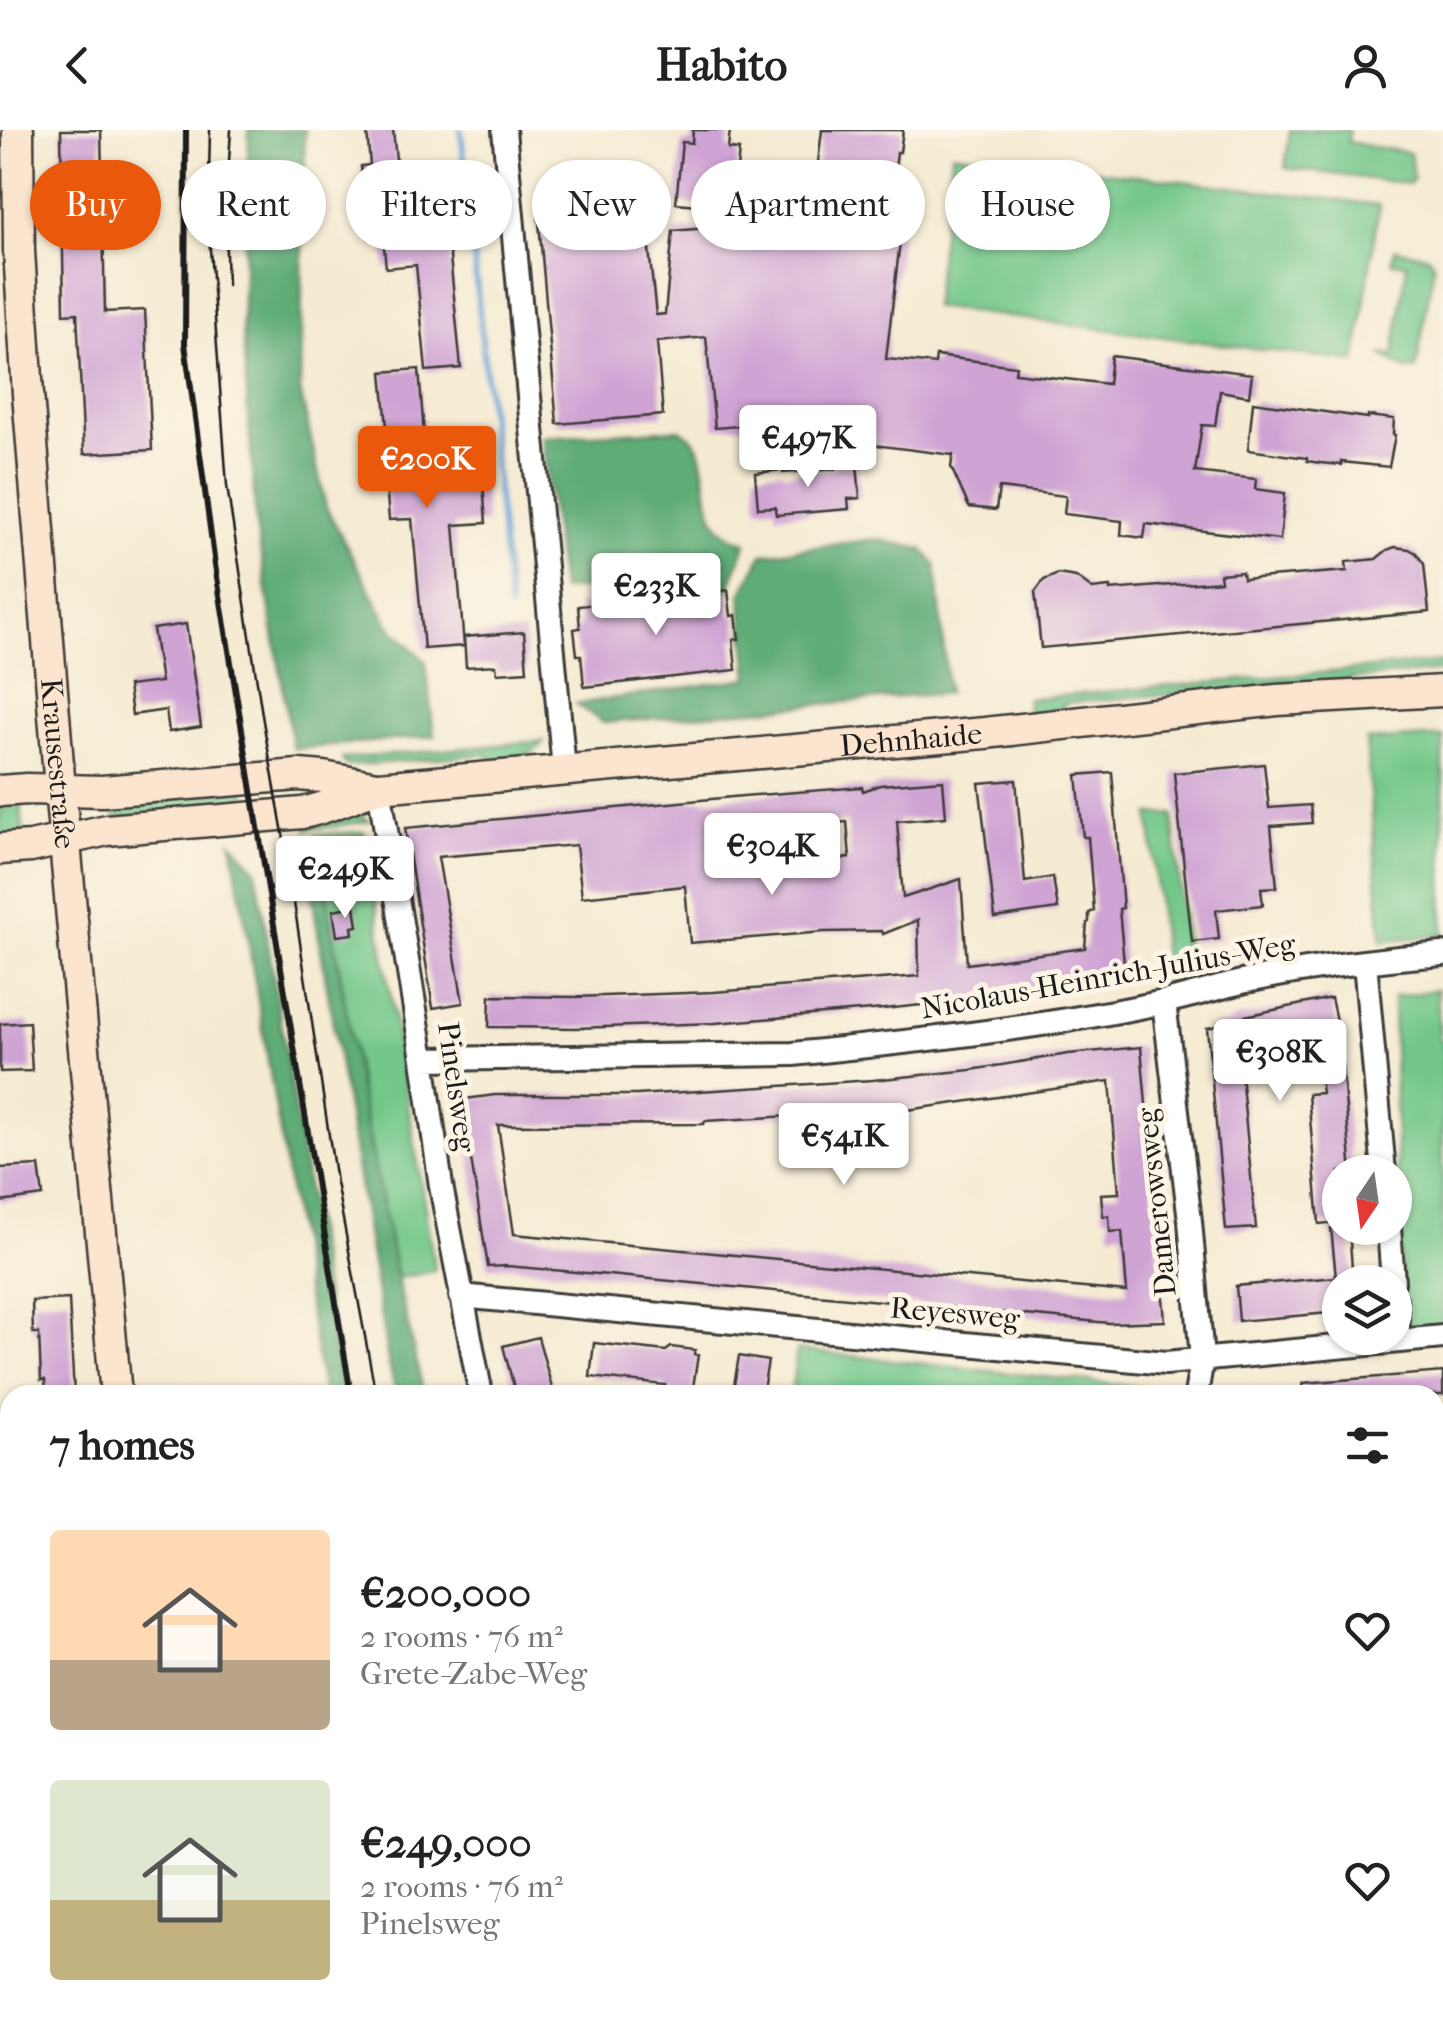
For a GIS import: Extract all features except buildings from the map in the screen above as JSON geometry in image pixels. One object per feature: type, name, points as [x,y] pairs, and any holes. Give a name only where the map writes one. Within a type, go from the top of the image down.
[{"type":"main road","name":"Krausestraße","points":[[18,130],[10,249],[115,1385]]},
{"type":"main road","name":"Dehnhaide","points":[[0,849],[107,830],[302,813],[380,787],[985,733],[1277,700],[1443,692]]},
{"type":"main road","name":"Dehnhaide","points":[[0,791],[102,791],[298,776],[380,787]]},
{"type":"street","points":[[504,130],[564,769]]},
{"type":"street","name":"Pinelsweg","points":[[380,787],[436,1158],[479,1385]]},
{"type":"street","name":"Nicolaus-Heinrich-Julius-Weg","points":[[423,1058],[794,1054],[989,1033],[1164,1002],[1248,981],[1443,954]]},
{"type":"street","points":[[1365,962],[1382,1155]]},
{"type":"street","name":"Damerowsweg","points":[[1164,1002],[1190,1222],[1202,1359],[1198,1385]]},
{"type":"street","name":"Reyesweg","points":[[460,1296],[1166,1363],[1322,1347]]},
{"type":"street","name":"Reyesweg","points":[[1412,1339],[1443,1336]]},
{"type":"green space","points":[[249,130],[305,130],[304,160],[248,160]]},
{"type":"green space","points":[[1290,130],[1349,130],[1348,142],[1410,153],[1413,179],[1409,184],[1285,168]]},
{"type":"green space","points":[[952,153],[1009,160],[951,160]]},
{"type":"green space","points":[[1110,172],[1379,205],[1356,362],[933,307],[945,210],[945,250],[1110,250]]},
{"type":"green space","points":[[1395,249],[1428,256],[1434,264],[1416,369],[1406,370],[1383,355],[1394,355],[1407,264],[1392,262]]},
{"type":"green space","points":[[245,250],[303,250],[300,390],[326,507],[389,625],[426,662],[434,736],[293,749],[256,525],[242,325]]},
{"type":"green space","points":[[680,429],[698,446],[713,516],[731,536],[747,542],[728,590],[705,592],[699,584],[686,580],[561,590],[542,437]]},
{"type":"green space","points":[[876,539],[922,549],[936,565],[948,693],[603,723],[577,704],[749,678],[741,594],[763,554]]},
{"type":"green space","points":[[1443,662],[1443,671],[1064,703],[1063,710],[1028,713],[1027,699]]},
{"type":"green space","points":[[1443,736],[1443,935],[1382,941],[1366,741]]},
{"type":"green space","points":[[544,741],[527,755],[506,759],[490,760],[486,754],[347,766],[342,759]]},
{"type":"green space","points":[[245,790],[247,807],[115,818],[114,803]]},
{"type":"green space","points":[[20,800],[24,836],[0,838],[0,802]]},
{"type":"green space","points":[[360,814],[369,821],[307,830],[306,824]]},
{"type":"green space","points":[[1173,814],[1189,975],[1165,982],[1150,815]]},
{"type":"green space","points":[[364,832],[435,1271],[397,1278],[361,1099],[316,835]]},
{"type":"green space","points":[[318,841],[361,1099],[422,1385],[394,1385],[387,1355],[306,858]]},
{"type":"green space","points":[[232,842],[256,869],[342,1385],[321,1385]]},
{"type":"green space","points":[[1437,990],[1443,1041],[1443,1327],[1412,1329],[1412,1265],[1401,1265],[1400,1245],[1412,1245],[1412,1155],[1396,1155],[1393,997]]},
{"type":"green space","points":[[797,1350],[1118,1385],[792,1385]]},
{"type":"waterway","points":[[461,130],[509,608]]},
{"type":"tram line","points":[[210,130],[208,221],[227,486],[336,1182],[374,1385]]},
{"type":"tram line","points":[[227,285],[225,223],[231,130]]},
{"type":"railway","points":[[186,130],[185,344],[215,565],[349,1385]]}]
